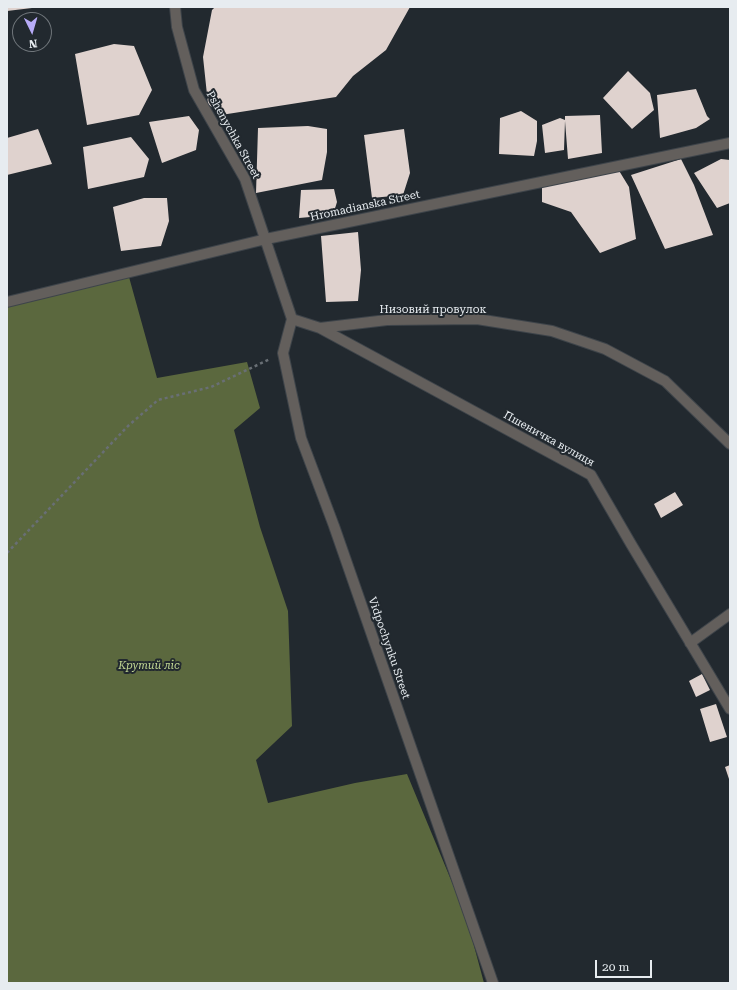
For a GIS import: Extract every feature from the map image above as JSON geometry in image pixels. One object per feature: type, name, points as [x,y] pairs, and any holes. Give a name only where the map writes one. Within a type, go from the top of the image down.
[{"type":"street","name":"Pshenychka Street","points":[[175,7],[177,27],[194,90],[245,178],[292,319]]},
{"type":"street","name":"Hromadianska Street","points":[[7,302],[266,239],[730,143]]},
{"type":"street","name":"Низовий провулок","points":[[292,319],[320,328],[387,320],[477,320],[552,331],[605,348],[665,381],[730,444]]},
{"type":"street","name":"Vidpochynku Street","points":[[292,319],[283,353],[301,438],[334,526],[493,983]]},
{"type":"street","name":"Пшеничка вулиця","points":[[320,328],[591,474],[631,544],[730,709]]},
{"type":"street","points":[[690,643],[730,614]]},
{"type":"path","points":[[7,553],[128,426],[158,400],[211,387],[283,353]]},
{"type":"green space","name":"Крутий ліс","points":[[129,277],[157,378],[247,362],[260,408],[234,430],[260,527],[288,611],[292,726],[256,760],[268,803],[355,783],[407,774],[466,916],[484,983],[7,983],[7,297]]},
{"type":"building","points":[[7,7],[32,7],[32,8],[7,11]]},
{"type":"building","points":[[215,7],[410,7],[386,50],[353,76],[336,97],[221,115],[208,104],[203,57],[212,10]]},
{"type":"building","points":[[114,44],[134,46],[152,90],[139,115],[87,125],[75,54]]},
{"type":"building","points":[[628,71],[650,93],[654,110],[632,129],[603,98]]},
{"type":"building","points":[[696,89],[707,116],[710,119],[696,128],[660,138],[657,95]]},
{"type":"building","points":[[521,111],[537,121],[537,141],[534,156],[499,154],[500,118]]},
{"type":"building","points":[[600,115],[602,153],[568,159],[565,121],[564,150],[545,153],[542,125],[560,118],[565,120],[565,116]]},
{"type":"building","points":[[189,116],[199,130],[196,150],[162,163],[149,122]]},
{"type":"building","points":[[308,126],[327,129],[327,152],[322,180],[256,193],[258,128]]},
{"type":"building","points":[[38,129],[52,164],[7,175],[7,138]]},
{"type":"building","points":[[404,129],[410,173],[403,195],[372,198],[364,135]]},
{"type":"building","points":[[131,137],[149,159],[144,177],[88,189],[83,147]]},
{"type":"building","points":[[681,159],[694,185],[713,235],[665,249],[631,175]]},
{"type":"building","points":[[721,159],[730,160],[730,203],[717,208],[694,173]]},
{"type":"building","points":[[618,169],[629,187],[636,239],[600,253],[571,212],[542,202],[542,187],[566,179],[606,174]]},
{"type":"building","points":[[334,189],[337,202],[333,215],[299,218],[301,190]]},
{"type":"building","points":[[144,198],[167,198],[169,221],[161,246],[121,251],[113,207]]},
{"type":"building","points":[[358,232],[361,270],[358,301],[326,302],[321,236]]},
{"type":"building","points":[[675,492],[683,505],[661,518],[654,504]]},
{"type":"building","points":[[702,674],[710,690],[696,697],[689,681]]},
{"type":"building","points":[[716,704],[727,737],[710,742],[700,709]]},
{"type":"building","points":[[730,765],[730,782],[725,767]]}]
